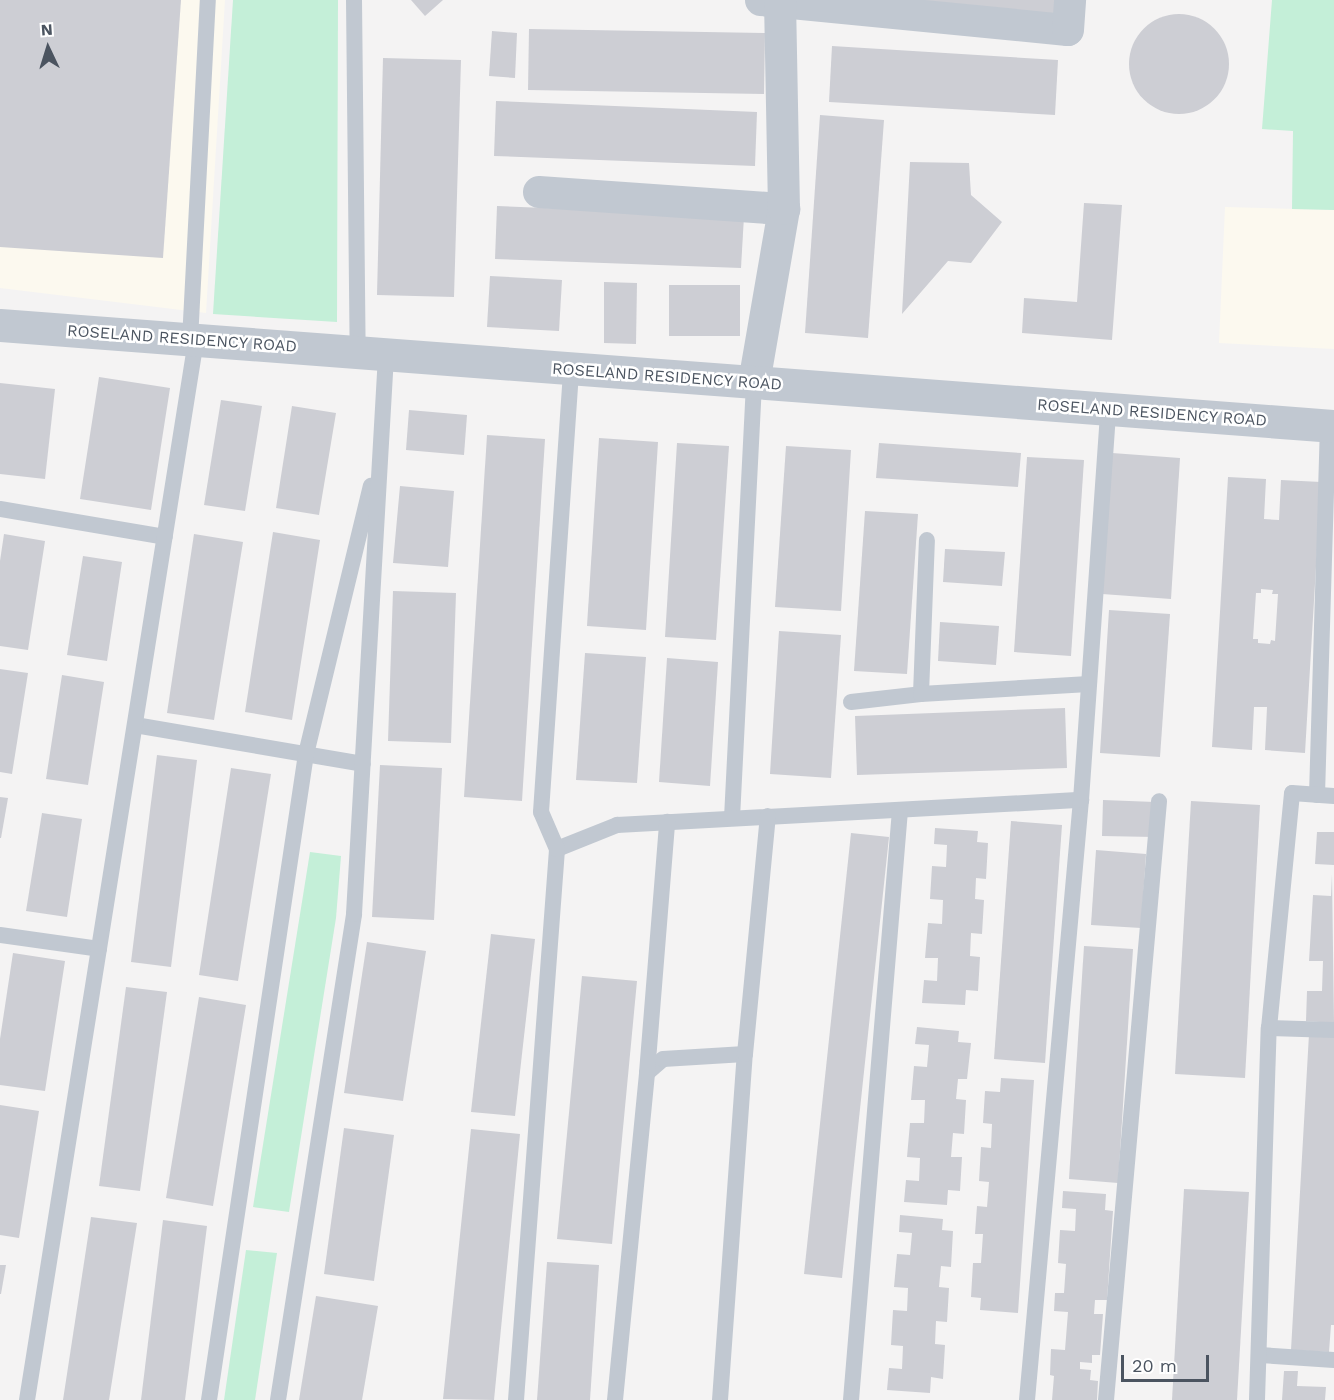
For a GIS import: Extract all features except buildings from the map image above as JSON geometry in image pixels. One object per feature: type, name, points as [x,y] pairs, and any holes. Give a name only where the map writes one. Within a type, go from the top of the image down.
[{"type":"street","points":[[754,383],[784,209],[774,0],[1068,30],[1070,0]]},
{"type":"street","points":[[539,192],[784,209]]},
{"type":"street","name":"ROSELAND RESIDENCY ROAD","points":[[0,325],[1331,426]]},
{"type":"lane","points":[[27,1400],[165,537],[193,340],[208,0]]},
{"type":"lane","points":[[278,1400],[354,914],[381,442],[372,354],[354,0]]},
{"type":"lane","points":[[516,1400],[557,849],[541,812],[571,369]]},
{"type":"lane","points":[[732,819],[754,383]]},
{"type":"lane","points":[[1027,1400],[1081,800],[1107,410]]},
{"type":"lane","points":[[1257,1400],[1269,1028],[1292,793],[1326,795],[1331,426]]},
{"type":"lane","points":[[209,1400],[306,754],[381,442]]},
{"type":"lane","points":[[0,509],[165,537]]},
{"type":"lane","points":[[921,694],[927,540]]},
{"type":"lane","points":[[851,702],[921,694],[1089,684]]},
{"type":"lane","points":[[135,725],[363,764]]},
{"type":"lane","points":[[557,849],[617,825],[1081,800]]},
{"type":"lane","points":[[1106,1400],[1159,801]]},
{"type":"lane","points":[[851,1400],[900,810]]},
{"type":"lane","points":[[720,1400],[745,1054],[768,816]]},
{"type":"lane","points":[[615,1400],[647,1073],[667,822]]},
{"type":"lane","points":[[0,934],[99,949]]},
{"type":"lane","points":[[1269,1028],[1334,1030]]},
{"type":"lane","points":[[647,1073],[663,1059],[745,1054]]},
{"type":"lane","points":[[1260,1355],[1334,1360]]},
{"type":"shaded area","points":[[0,0],[225,0],[206,313],[0,288]]},
{"type":"shaded area","points":[[1225,207],[1334,210],[1334,349],[1219,343]]},
{"type":"green space","points":[[233,0],[338,0],[337,322],[213,314]]},
{"type":"green space","points":[[1272,0],[1334,0],[1334,210],[1292,209],[1293,131],[1262,129]]},
{"type":"green space","points":[[310,852],[341,856],[336,918],[289,1212],[253,1207]]},
{"type":"green space","points":[[246,1250],[277,1253],[255,1400],[224,1400]]}]
